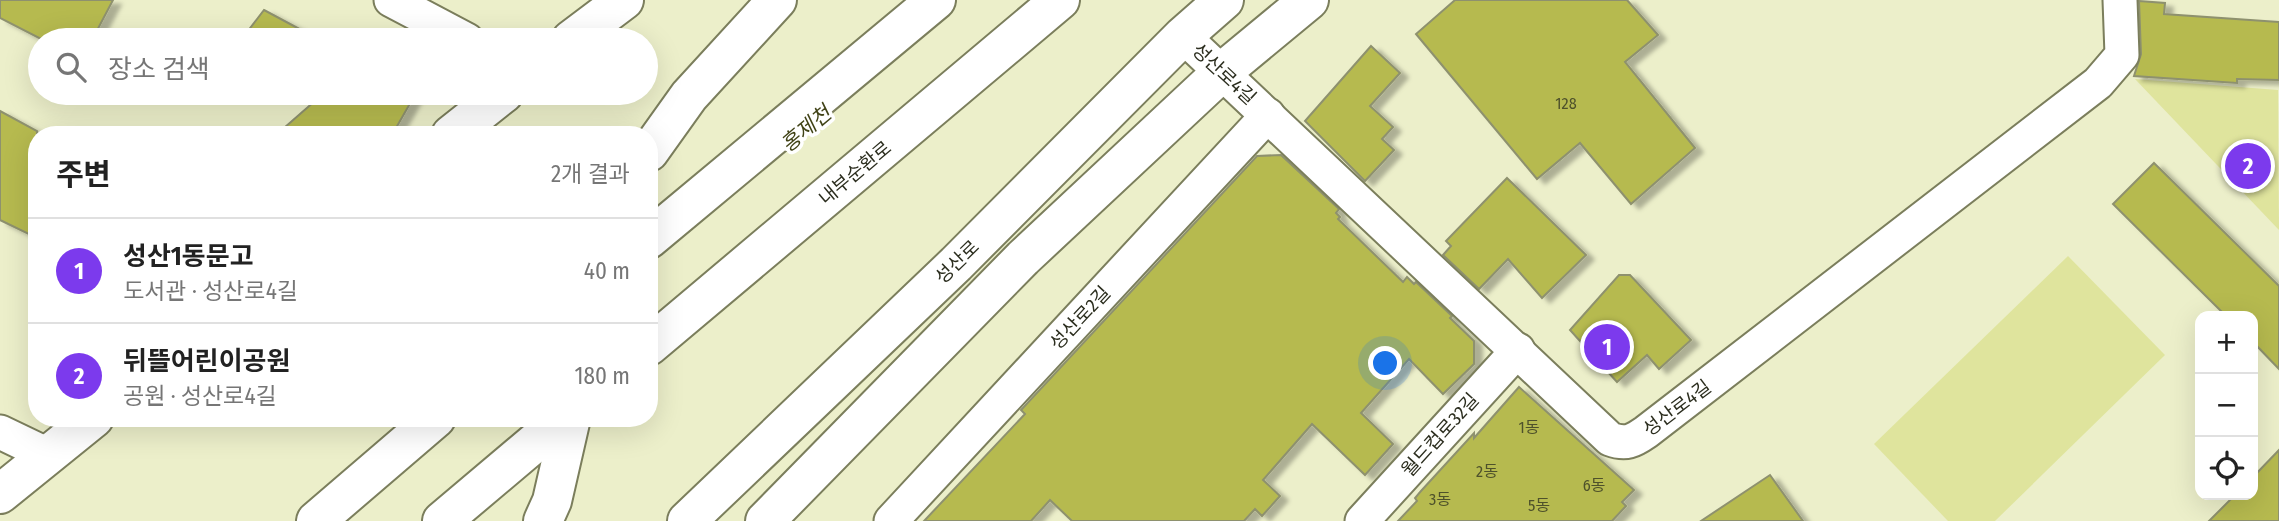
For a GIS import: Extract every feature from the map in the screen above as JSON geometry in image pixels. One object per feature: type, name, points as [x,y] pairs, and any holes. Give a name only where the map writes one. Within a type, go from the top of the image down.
[{"type":"main road","points":[[587,28],[624,0]]},
{"type":"main road","points":[[658,139],[689,96],[777,0]]},
{"type":"main road","points":[[658,232],[936,0]]},
{"type":"main road","name":"내부순환로","points":[[658,338],[1060,0]]},
{"type":"main road","name":"성산로","points":[[687,521],[956,264],[1183,36],[1224,0]]},
{"type":"main road","points":[[765,521],[1023,258],[1222,72],[1309,0]]},
{"type":"main road","points":[[462,126],[489,105]]},
{"type":"main road","points":[[0,494],[83,427]]},
{"type":"main road","points":[[316,521],[426,427]]},
{"type":"main road","points":[[442,521],[553,427]]},
{"type":"main road","points":[[543,521],[552,501],[569,427]]},
{"type":"street","points":[[391,0],[444,28]]},
{"type":"street","name":"성산로4길","points":[[1183,36],[1610,439],[1625,443],[1634,441],[2098,83],[2122,55],[2120,0]]},
{"type":"street","name":"성산로2길","points":[[891,521],[1268,115]]},
{"type":"street","name":"월드컵로32길","points":[[1362,521],[1518,350]]},
{"type":"street","points":[[0,432],[47,455]]},
{"type":"green space","points":[[2135,79],[2278,90],[2279,230]]},
{"type":"green space","points":[[2068,256],[2165,355],[1995,521],[1948,521],[1874,444]]},
{"type":"pier","points":[[917,0],[1072,0],[658,345],[658,220]]},
{"type":"pier","points":[[412,427],[560,427],[449,521],[301,521]]},
{"type":"building","points":[[0,0],[113,0],[98,28],[28,28],[28,32],[0,18]]},
{"type":"building","points":[[1455,0],[1627,0],[1658,35],[1625,62],[1695,148],[1631,204],[1580,143],[1537,179],[1416,34]]},
{"type":"building","points":[[2139,1],[2165,3],[2164,14],[2279,22],[2279,80],[2237,79],[2237,83],[2134,76],[2141,54]]},
{"type":"building","points":[[264,10],[298,28],[250,28]]},
{"type":"building","points":[[1371,46],[1400,73],[1370,106],[1393,127],[1382,139],[1394,150],[1365,181],[1305,121]]},
{"type":"building","points":[[310,105],[409,105],[397,126],[286,126]]},
{"type":"building","points":[[0,111],[28,126],[28,234],[0,220]]},
{"type":"building","points":[[1281,155],[1339,209],[1336,213],[1340,217],[1338,219],[1403,282],[1407,277],[1414,284],[1416,282],[1452,316],[1450,318],[1474,341],[1474,364],[1443,394],[1409,359],[1361,413],[1393,444],[1365,475],[1312,424],[1263,480],[1280,496],[1262,516],[1255,509],[1244,521],[1072,521],[1050,500],[1031,521],[924,521],[1025,414],[1021,410],[1257,156]]},
{"type":"building","points":[[2154,163],[2279,286],[2279,369],[2258,347],[2258,311],[2221,311],[2113,204]]},
{"type":"building","points":[[1507,178],[1586,255],[1542,298],[1508,259],[1479,289],[1443,255],[1451,246],[1446,241]]},
{"type":"building","points":[[1619,275],[1630,275],[1691,340],[1659,369],[1647,355],[1617,382],[1570,330]]},
{"type":"building","points":[[1519,387],[1634,490],[1622,502],[1626,506],[1612,521],[1398,521],[1417,501],[1415,498],[1421,491],[1474,433],[1474,438]]},
{"type":"building","points":[[2279,450],[2279,521],[2209,521],[2230,500],[2258,500],[2258,472]]},
{"type":"building","points":[[1770,475],[1803,521],[1701,521]]},
{"type":"place","name":"뒤뜰어린이공원","points":[[2248,166]]},
{"type":"place","name":"성산1동문고","points":[[1607,347]]},
{"type":"water label","name":"홍제천","points":[[806,129]]}]
